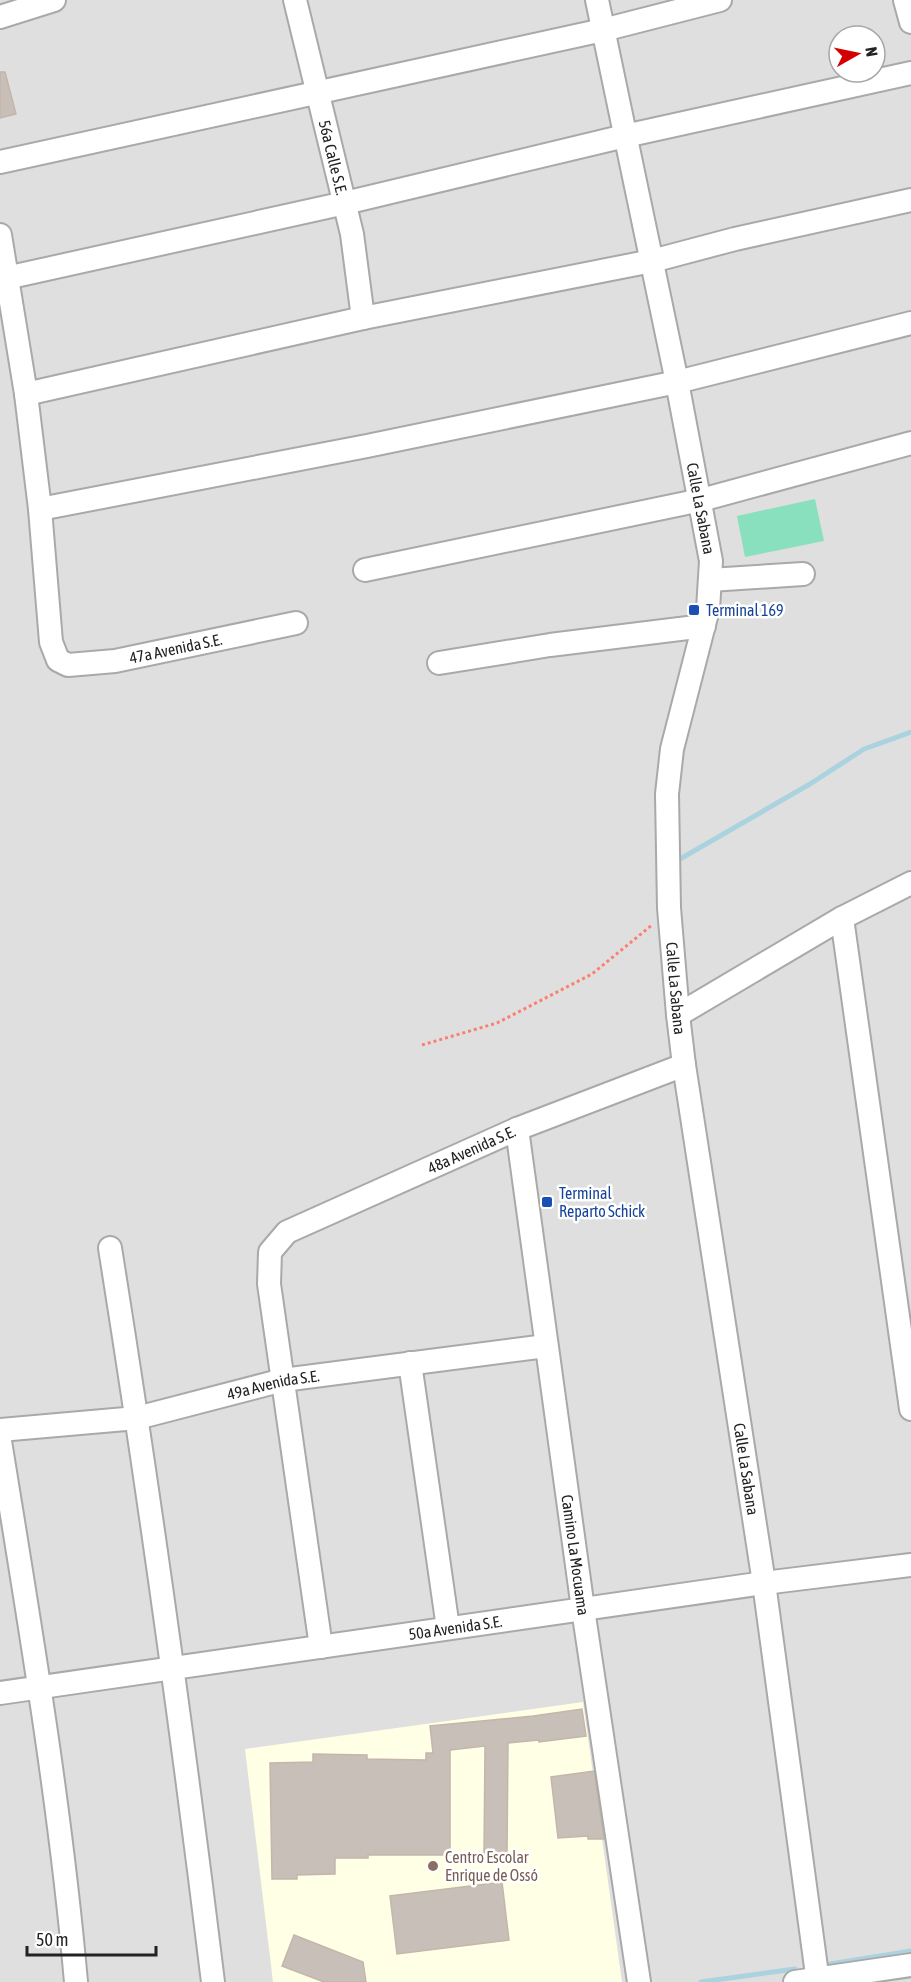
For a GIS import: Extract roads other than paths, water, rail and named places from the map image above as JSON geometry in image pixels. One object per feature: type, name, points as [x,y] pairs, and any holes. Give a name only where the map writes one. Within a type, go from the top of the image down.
[{"type":"street","name":"56a Calle S.E.","points":[[295,0],[316,94],[352,234],[363,318]]},
{"type":"street","name":"Calle La Sabana","points":[[597,0],[701,500],[711,561],[708,609],[672,749],[667,794],[669,908],[684,1065],[764,1583],[818,1980]]},
{"type":"street","points":[[0,162],[603,30],[720,0]]},
{"type":"street","points":[[905,0],[911,22]]},
{"type":"street","points":[[0,16],[43,2]]},
{"type":"street","points":[[6,278],[911,73]]},
{"type":"street","points":[[26,394],[363,318],[652,261],[735,239],[911,200]]},
{"type":"street","points":[[0,235],[26,394],[40,509],[367,446],[677,382],[911,323]]},
{"type":"street","points":[[365,570],[701,500],[911,443]]},
{"type":"street","name":"47a Avenida S.E.","points":[[40,509],[51,642],[58,660],[68,665],[115,661],[296,623]]},
{"type":"street","points":[[710,580],[803,574]]},
{"type":"street","points":[[439,663],[550,645],[704,626]]},
{"type":"street","points":[[678,1015],[842,918],[911,884]]},
{"type":"street","points":[[842,918],[911,1409]]},
{"type":"street","name":"48a Avenida S.E.","points":[[283,1380],[269,1284],[270,1252],[287,1232],[517,1129],[684,1065]]},
{"type":"street","name":"Camino La Mocuama","points":[[517,1129],[583,1609],[639,1982]]},
{"type":"street","points":[[110,1248],[137,1418],[213,1982]]},
{"type":"street","name":"49a Avenida S.E.","points":[[0,1430],[137,1418],[283,1380],[546,1346]]},
{"type":"street","points":[[410,1363],[448,1628]]},
{"type":"street","points":[[283,1380],[321,1647]]},
{"type":"street","points":[[0,1441],[40,1687],[70,1916],[76,1982]]},
{"type":"street","name":"50a Avenida S.E.","points":[[0,1693],[764,1583],[911,1565]]},
{"type":"street","points":[[795,1982],[911,1965]]},
{"type":"waterway","points":[[680,859],[810,784],[864,749],[911,732]]},
{"type":"waterway","points":[[830,1964],[911,1951]]},
{"type":"waterway","points":[[701,1982],[795,1969]]},
{"type":"place","name":"Terminal 169","points":[[694,610]]},
{"type":"place","name":"Terminal Reparto Schick","points":[[547,1202]]},
{"type":"place","name":"Centro Escolar Enrique de Ossó","points":[[433,1866]]}]
